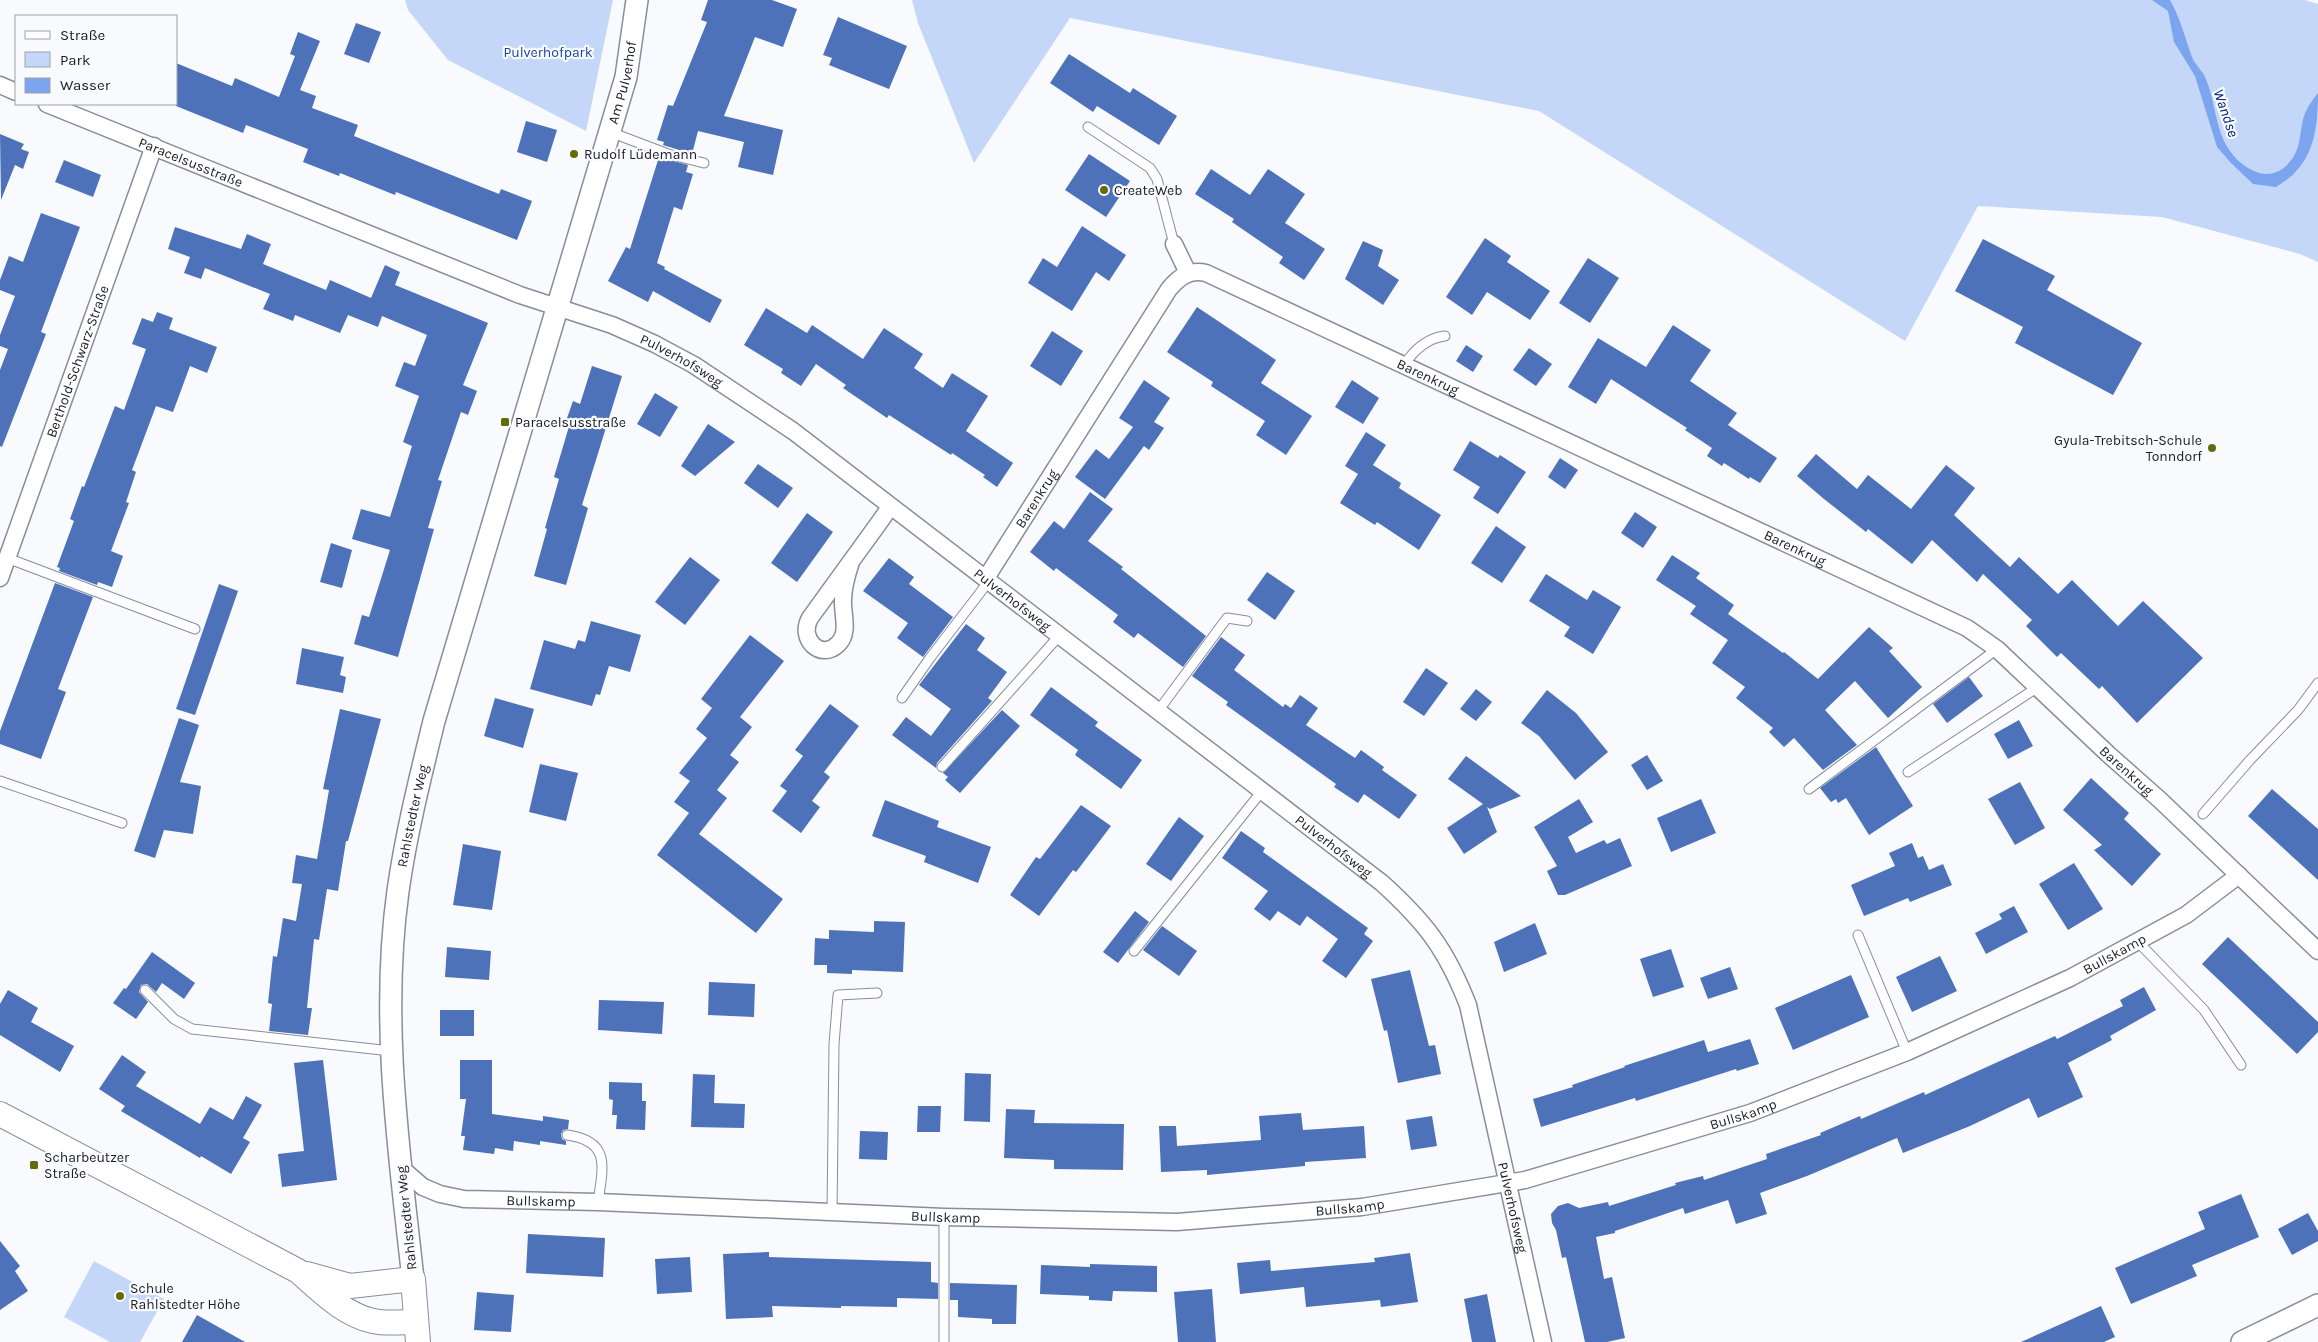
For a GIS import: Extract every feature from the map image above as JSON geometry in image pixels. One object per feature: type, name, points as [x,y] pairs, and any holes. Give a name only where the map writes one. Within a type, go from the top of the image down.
[{"type":"main road","points":[[0,1114],[298,1272],[335,1302],[354,1313],[373,1321],[417,1332]]},
{"type":"main road","points":[[298,1272],[350,1286],[413,1279]]},
{"type":"main road","name":"Rahlstedter Weg","points":[[413,1279],[417,1332]]},
{"type":"street","name":"Am Pulverhof","points":[[559,307],[626,77],[637,0]]},
{"type":"street","points":[[0,86],[15,92]]},
{"type":"street","name":"Paracelsusstraße","points":[[50,105],[511,292],[559,307]]},
{"type":"street","name":"Berthold-Schwarz-Straße","points":[[0,578],[154,146]]},
{"type":"street","points":[[1174,244],[1188,273]]},
{"type":"street","name":"Barenkrug","points":[[987,580],[1165,296],[1175,282],[1188,273],[1206,273],[1955,621],[1982,637],[2204,840],[2318,951]]},
{"type":"street","name":"Pulverhofsweg","points":[[559,307],[612,325],[655,344],[694,366],[793,431],[1382,883],[1411,909],[1443,949],[1455,972],[1468,1005],[1543,1342]]},
{"type":"street","name":"Rahlstedter Weg","points":[[413,1279],[400,1168],[391,1051],[394,943],[398,893],[409,826],[434,721],[559,307]]},
{"type":"street","points":[[850,562],[843,601],[843,638],[838,645],[822,650],[808,640],[807,624],[850,562],[890,507]]},
{"type":"street","name":"Bullskamp","points":[[400,1168],[427,1189],[464,1199],[598,1202],[944,1217],[1177,1222],[1362,1207],[1525,1180],[1750,1113],[1907,1052],[2070,978],[2186,915],[2239,875]]},
{"type":"street","points":[[2242,1342],[2318,1305]]},
{"type":"lane","points":[[1088,127],[1150,168],[1158,178],[1174,244]]},
{"type":"lane","points":[[610,132],[668,154],[704,163]]},
{"type":"lane","points":[[1404,365],[1416,350],[1427,341],[1445,336]]},
{"type":"lane","points":[[6,558],[195,629]]},
{"type":"lane","points":[[902,698],[987,580]]},
{"type":"lane","points":[[1158,711],[1227,618],[1247,621]]},
{"type":"lane","points":[[942,767],[1058,636]]},
{"type":"lane","points":[[1809,789],[1997,649]]},
{"type":"lane","points":[[2203,814],[2250,760],[2298,710],[2318,683]]},
{"type":"lane","points":[[1908,772],[2038,687]]},
{"type":"lane","points":[[0,781],[122,823]]},
{"type":"lane","points":[[1134,951],[1262,791]]},
{"type":"lane","points":[[1858,935],[1907,1052]]},
{"type":"lane","points":[[2138,942],[2204,1010],[2241,1065]]},
{"type":"lane","points":[[145,990],[174,1018],[192,1029],[391,1051]]},
{"type":"lane","points":[[832,1213],[834,1044],[838,995],[877,993]]},
{"type":"lane","points":[[567,1135],[582,1137],[600,1151],[603,1158],[598,1202]]},
{"type":"lane","points":[[944,1217],[944,1342]]},
{"type":"green space","name":"Pulverhofpark","points":[[405,0],[613,0],[586,131],[448,60],[408,10]]},
{"type":"green space","points":[[912,0],[2305,0],[2318,4],[2318,262],[2300,254],[2162,217],[1978,206],[1905,341],[1539,111],[1070,18],[974,163],[918,23]]},
{"type":"green space","points":[[94,1261],[164,1299],[140,1342],[110,1342],[64,1317]]},
{"type":"water","points":[[2152,0],[2170,0],[2180,20],[2192,57],[2206,79],[2224,141],[2235,158],[2251,170],[2269,174],[2287,165],[2293,158],[2299,144],[2302,123],[2307,109],[2318,93],[2315,134],[2308,153],[2295,173],[2276,187],[2253,184],[2217,147],[2195,76],[2174,42],[2168,11]]},
{"type":"building","points":[[708,0],[772,0],[797,9],[783,47],[755,37],[724,116],[783,130],[773,175],[738,167],[744,142],[698,131],[692,154],[663,145],[664,142],[657,140],[668,105],[673,106],[707,22],[701,20]]},
{"type":"building","points":[[838,17],[907,46],[889,89],[829,65],[832,58],[823,55]]},
{"type":"building","points":[[356,23],[381,32],[369,63],[344,54]]},
{"type":"building","points":[[298,32],[320,41],[300,90],[316,96],[312,108],[358,125],[354,136],[499,194],[501,189],[532,201],[517,240],[396,192],[395,195],[340,173],[339,176],[303,162],[308,149],[246,125],[243,133],[176,106],[178,105],[178,64],[232,86],[235,78],[279,97],[295,56],[290,54]]},
{"type":"building","points":[[1069,54],[1130,93],[1133,88],[1177,116],[1159,145],[1097,106],[1093,112],[1050,83]]},
{"type":"building","points":[[526,121],[557,130],[547,162],[517,152]]},
{"type":"building","points":[[0,134],[24,144],[21,149],[29,152],[23,169],[15,165],[1,200]]},
{"type":"building","points":[[1089,154],[1130,181],[1106,217],[1065,190]]},
{"type":"building","points":[[659,157],[688,165],[686,172],[693,174],[682,210],[674,207],[657,263],[665,267],[664,269],[722,300],[710,323],[653,291],[648,302],[608,281],[626,247],[630,249]]},
{"type":"building","points":[[64,160],[101,175],[93,197],[55,182]]},
{"type":"building","points":[[1211,169],[1250,195],[1268,169],[1305,194],[1285,223],[1325,249],[1304,280],[1279,263],[1283,257],[1232,222],[1234,219],[1195,194]]},
{"type":"building","points":[[41,213],[80,227],[41,332],[46,334],[2,447],[0,446],[0,370],[8,349],[0,346],[0,335],[15,296],[0,290],[0,280],[9,256],[23,262]]},
{"type":"building","points":[[1082,226],[1126,255],[1109,281],[1096,272],[1072,311],[1028,283],[1043,258],[1057,267]]},
{"type":"building","points":[[175,227],[241,249],[247,234],[271,244],[263,264],[326,290],[330,280],[371,298],[385,265],[400,272],[395,285],[488,323],[463,385],[477,391],[468,415],[461,412],[438,480],[442,481],[428,528],[434,529],[398,657],[354,644],[362,615],[369,617],[390,550],[352,539],[361,509],[390,517],[412,446],[403,442],[419,396],[395,386],[404,362],[415,366],[427,335],[382,316],[378,327],[348,315],[340,333],[295,315],[293,321],[263,309],[270,294],[205,268],[201,279],[184,273],[190,257],[168,249]]},
{"type":"building","points":[[1485,238],[1511,256],[1507,262],[1550,291],[1530,320],[1487,292],[1472,315],[1446,297]]},
{"type":"building","points":[[1983,239],[2055,276],[2047,290],[2142,343],[2113,395],[2015,343],[2023,327],[1955,291]]},
{"type":"building","points":[[1363,241],[1383,250],[1378,266],[1399,280],[1383,305],[1345,279]]},
{"type":"building","points":[[1588,258],[1619,278],[1590,323],[1559,303]]},
{"type":"building","points":[[1197,307],[1276,360],[1261,383],[1312,416],[1286,455],[1256,435],[1265,421],[1211,386],[1213,382],[1167,352]]},
{"type":"building","points":[[766,308],[807,333],[812,325],[863,359],[884,328],[923,354],[914,368],[943,388],[952,373],[988,396],[966,431],[1013,463],[997,487],[983,477],[985,475],[952,453],[951,455],[889,415],[887,418],[843,388],[846,385],[816,364],[801,386],[781,373],[783,369],[744,345]]},
{"type":"building","points":[[157,312],[173,318],[169,329],[217,347],[207,373],[190,366],[173,412],[156,406],[132,470],[136,472],[126,502],[129,503],[111,551],[123,556],[112,587],[98,582],[97,585],[59,571],[60,568],[57,567],[74,521],[70,519],[82,486],[84,487],[115,406],[124,410],[146,349],[132,344],[142,318],[153,322]]},
{"type":"building","points":[[1673,325],[1711,350],[1690,381],[1737,413],[1728,425],[1777,458],[1760,483],[1750,477],[1749,479],[1724,463],[1722,466],[1707,456],[1712,448],[1685,430],[1687,428],[1611,379],[1596,404],[1568,387],[1598,338],[1646,367]]},
{"type":"building","points":[[1052,331],[1083,351],[1061,386],[1030,366]]},
{"type":"building","points":[[1466,345],[1483,356],[1473,372],[1456,361]]},
{"type":"building","points":[[1529,348],[1552,364],[1536,386],[1513,370]]},
{"type":"building","points":[[592,366],[622,376],[582,505],[588,508],[566,585],[534,576],[559,479],[554,477],[570,423],[566,421],[573,401],[580,404]]},
{"type":"building","points":[[1144,380],[1170,398],[1154,422],[1164,428],[1149,450],[1144,446],[1105,499],[1075,477],[1096,449],[1109,459],[1133,427],[1119,418]]},
{"type":"building","points":[[1352,380],[1379,398],[1363,424],[1335,407]]},
{"type":"building","points":[[655,393],[678,407],[660,437],[637,424]]},
{"type":"building","points":[[708,424],[735,442],[695,476],[681,466]]},
{"type":"building","points":[[1366,432],[1386,445],[1373,465],[1401,483],[1399,488],[1441,515],[1419,550],[1377,522],[1375,525],[1340,503],[1358,474],[1345,466]]},
{"type":"building","points":[[1470,441],[1498,458],[1500,455],[1526,472],[1498,514],[1473,498],[1480,487],[1453,470]]},
{"type":"building","points":[[1816,454],[1857,489],[1868,475],[1911,509],[1946,465],[1975,488],[1954,515],[2010,567],[2019,557],[2058,594],[2072,580],[2118,626],[2143,601],[2203,658],[2137,723],[2102,686],[2099,689],[2061,653],[2057,657],[2026,626],[2032,620],[1983,574],[1977,582],[1932,540],[1912,564],[1868,529],[1866,532],[1824,499],[1797,476]]},
{"type":"building","points":[[1560,458],[1578,470],[1565,489],[1548,477]]},
{"type":"building","points":[[758,464],[793,488],[778,508],[744,483]]},
{"type":"building","points":[[1090,492],[1113,509],[1088,541],[1123,567],[1121,569],[1206,636],[1183,667],[1138,633],[1134,638],[1113,622],[1118,615],[1056,568],[1054,571],[1030,552],[1054,521],[1064,529]]},
{"type":"building","points":[[1635,512],[1657,527],[1643,548],[1621,533]]},
{"type":"building","points":[[807,513],[833,532],[797,582],[771,563]]},
{"type":"building","points":[[1496,526],[1526,547],[1502,583],[1471,563]]},
{"type":"building","points":[[331,543],[352,550],[342,588],[320,582]]},
{"type":"building","points":[[1672,555],[1700,573],[1696,578],[1734,605],[1728,614],[1784,652],[1818,679],[1869,627],[1893,648],[1889,651],[1922,687],[1888,718],[1855,681],[1825,710],[1857,745],[1823,770],[1794,738],[1784,747],[1769,732],[1773,728],[1736,698],[1745,687],[1712,663],[1728,640],[1690,614],[1696,606],[1656,580]]},
{"type":"building","points":[[690,557],[720,580],[685,625],[655,602]]},
{"type":"building","points":[[889,558],[914,577],[909,584],[953,617],[923,657],[897,638],[908,623],[863,591]]},
{"type":"building","points":[[1267,572],[1295,591],[1275,620],[1247,600]]},
{"type":"building","points":[[1546,574],[1587,600],[1593,590],[1621,607],[1593,654],[1564,636],[1570,627],[1529,601]]},
{"type":"building","points":[[55,583],[93,597],[58,689],[66,692],[41,759],[0,744],[0,731]]},
{"type":"building","points":[[219,584],[238,591],[195,715],[176,709]]},
{"type":"building","points":[[591,621],[641,635],[630,672],[609,666],[600,695],[596,694],[592,706],[530,689],[544,640],[575,649],[578,640],[585,642]]},
{"type":"building","points":[[966,624],[985,638],[977,650],[1007,672],[988,698],[992,701],[937,763],[936,768],[892,735],[906,717],[931,736],[951,709],[919,685]]},
{"type":"building","points":[[750,635],[784,661],[740,717],[752,727],[730,755],[739,762],[717,790],[727,798],[699,834],[783,899],[756,933],[657,855],[689,813],[674,802],[690,781],[679,773],[707,738],[696,729],[712,708],[701,699]]},
{"type":"building","points":[[1221,637],[1245,655],[1234,670],[1283,707],[1285,704],[1291,708],[1300,695],[1318,708],[1306,725],[1355,758],[1361,750],[1384,767],[1382,770],[1417,795],[1399,819],[1364,794],[1358,803],[1334,787],[1336,784],[1226,705],[1228,702],[1192,676]]},
{"type":"building","points":[[302,648],[344,657],[340,675],[346,677],[343,693],[296,684]]},
{"type":"building","points":[[1426,668],[1448,683],[1424,716],[1403,702]]},
{"type":"building","points":[[1969,677],[1983,696],[1947,723],[1933,704]]},
{"type":"building","points":[[1051,687],[1098,722],[1095,726],[1142,760],[1121,789],[1075,755],[1078,750],[1030,715]]},
{"type":"building","points":[[1476,689],[1492,702],[1476,721],[1460,709]]},
{"type":"building","points":[[1547,690],[1576,713],[1608,752],[1575,780],[1539,736],[1521,723]]},
{"type":"building","points":[[495,698],[534,709],[523,748],[484,736]]},
{"type":"building","points":[[830,704],[859,726],[824,772],[830,777],[812,801],[820,807],[801,833],[772,811],[787,791],[780,786],[803,756],[795,750]]},
{"type":"building","points":[[340,709],[381,719],[348,841],[346,841],[338,891],[327,889],[319,940],[314,939],[307,1008],[312,1008],[308,1035],[269,1031],[272,1004],[268,1003],[273,956],[277,957],[283,918],[296,921],[302,884],[292,883],[296,855],[317,859],[329,790],[323,789]]},
{"type":"building","points":[[1002,710],[1020,726],[960,793],[945,780],[948,777],[943,773]]},
{"type":"building","points":[[179,718],[199,725],[180,782],[201,786],[193,834],[164,830],[155,858],[134,851]]},
{"type":"building","points":[[2019,720],[2033,746],[2008,759],[1994,734]]},
{"type":"building","points":[[1876,747],[1913,806],[1869,835],[1846,798],[1838,803],[1836,799],[1831,802],[1820,788]]},
{"type":"building","points":[[1647,755],[1663,781],[1647,790],[1631,765]]},
{"type":"building","points":[[1466,756],[1521,796],[1490,809],[1487,807],[1497,832],[1464,854],[1447,828],[1483,804],[1448,779]]},
{"type":"building","points":[[540,764],[578,773],[566,821],[529,812]]},
{"type":"building","points":[[2091,778],[2129,813],[2124,819],[2161,854],[2132,886],[2094,850],[2102,845],[2063,810]]},
{"type":"building","points":[[2020,782],[2045,828],[2015,845],[1988,799]]},
{"type":"building","points":[[2272,789],[2318,829],[2318,880],[2248,816]]},
{"type":"building","points":[[1579,799],[1593,822],[1568,837],[1576,853],[1604,840],[1607,844],[1620,838],[1632,866],[1565,895],[1558,895],[1547,871],[1557,866],[1534,827]]},
{"type":"building","points":[[1701,799],[1716,833],[1671,852],[1657,818]]},
{"type":"building","points":[[885,800],[939,821],[937,827],[991,847],[978,883],[924,862],[926,856],[872,836]]},
{"type":"building","points":[[1081,805],[1111,826],[1076,872],[1073,870],[1039,916],[1010,895],[1036,857],[1040,859]]},
{"type":"building","points":[[1179,817],[1204,836],[1171,881],[1146,864]]},
{"type":"building","points":[[1241,831],[1265,848],[1263,852],[1368,928],[1364,934],[1373,941],[1346,978],[1322,961],[1338,939],[1307,916],[1300,926],[1278,911],[1270,921],[1254,909],[1268,891],[1222,858]]},
{"type":"building","points":[[1912,843],[1918,858],[1923,856],[1929,870],[1943,864],[1952,885],[1910,902],[1908,898],[1864,916],[1851,885],[1895,866],[1889,853]]},
{"type":"building","points":[[463,844],[501,851],[492,910],[453,905]]},
{"type":"building","points":[[2074,863],[2103,909],[2068,930],[2039,884]]},
{"type":"building","points":[[2014,906],[2028,932],[1986,954],[1975,933],[2002,919],[1999,914]]},
{"type":"building","points":[[1135,911],[1149,922],[1118,963],[1103,952]]},
{"type":"building","points":[[874,921],[905,922],[903,972],[852,970],[852,974],[827,973],[827,965],[814,965],[815,938],[829,939],[829,930],[874,932]]},
{"type":"building","points":[[1535,923],[1547,954],[1504,972],[1494,942]]},
{"type":"building","points":[[1162,926],[1197,951],[1179,976],[1143,950]]},
{"type":"building","points":[[2228,937],[2318,1022],[2318,1032],[2297,1054],[2202,964]]},
{"type":"building","points":[[447,947],[491,951],[489,980],[445,977]]},
{"type":"building","points":[[1671,949],[1684,987],[1653,997],[1640,959]]},
{"type":"building","points":[[152,952],[195,983],[184,999],[162,983],[156,992],[147,984],[141,985],[139,992],[148,1002],[136,1019],[113,1003],[124,988],[126,989]]},
{"type":"building","points":[[1940,956],[1957,991],[1912,1012],[1896,977]]},
{"type":"building","points":[[1730,967],[1738,989],[1708,999],[1700,978]]},
{"type":"building","points":[[1410,970],[1429,1046],[1435,1045],[1441,1074],[1398,1083],[1387,1030],[1384,1031],[1371,979]]},
{"type":"building","points":[[1851,975],[1869,1017],[1793,1050],[1775,1008]]},
{"type":"building","points":[[709,982],[755,984],[754,1017],[708,1015]]},
{"type":"building","points":[[2144,987],[2156,1010],[2110,1036],[2112,1040],[2068,1063],[2083,1097],[2038,1118],[2029,1098],[1970,1126],[1903,1153],[1897,1138],[1807,1176],[1760,1193],[1767,1214],[1736,1224],[1728,1200],[1685,1214],[1683,1208],[1615,1231],[1615,1233],[1596,1237],[1604,1279],[1612,1277],[1625,1338],[1607,1342],[1585,1342],[1566,1257],[1562,1258],[1556,1230],[1552,1223],[1551,1214],[1558,1206],[1568,1203],[1579,1208],[1608,1202],[1609,1206],[1676,1185],[1675,1183],[1703,1176],[1704,1180],[1767,1159],[1766,1154],[1821,1135],[1820,1133],[1860,1116],[1861,1119],[1924,1092],[1925,1095],[2055,1036],[2057,1039],[2123,1006],[2120,1000]]},
{"type":"building","points":[[8,990],[38,1008],[31,1022],[74,1046],[60,1072],[0,1035],[0,1004]]},
{"type":"building","points":[[599,1000],[664,1002],[662,1034],[598,1030]]},
{"type":"building","points":[[440,1010],[474,1010],[474,1036],[440,1036]]},
{"type":"building","points":[[1750,1039],[1759,1064],[1737,1071],[1736,1069],[1636,1101],[1635,1098],[1541,1127],[1533,1099],[1573,1087],[1572,1085],[1624,1066],[1704,1040],[1708,1052]]},
{"type":"building","points":[[122,1055],[146,1072],[136,1086],[200,1124],[210,1107],[233,1120],[246,1096],[262,1105],[243,1138],[250,1142],[231,1174],[201,1156],[200,1158],[121,1111],[125,1106],[99,1089]]},
{"type":"building","points":[[323,1060],[337,1180],[282,1187],[278,1154],[304,1151],[294,1063]]},
{"type":"building","points":[[460,1060],[492,1060],[492,1114],[543,1121],[543,1116],[569,1120],[568,1129],[563,1130],[561,1134],[562,1139],[566,1141],[566,1145],[540,1141],[540,1145],[514,1141],[513,1151],[495,1148],[494,1154],[463,1150],[465,1136],[461,1136],[466,1099],[460,1099]]},
{"type":"building","points":[[965,1073],[991,1074],[990,1122],[964,1121]]},
{"type":"building","points":[[693,1074],[715,1075],[714,1103],[745,1104],[744,1128],[691,1127]]},
{"type":"building","points":[[609,1082],[642,1083],[642,1101],[646,1101],[645,1130],[616,1129],[617,1115],[612,1115],[613,1100],[609,1099]]},
{"type":"building","points":[[918,1106],[941,1106],[940,1132],[917,1132]]},
{"type":"building","points":[[1006,1109],[1035,1110],[1034,1123],[1124,1124],[1123,1170],[1054,1169],[1054,1160],[1004,1158]]},
{"type":"building","points":[[1301,1113],[1303,1130],[1364,1126],[1366,1158],[1305,1162],[1305,1166],[1207,1175],[1207,1170],[1161,1172],[1159,1126],[1176,1126],[1177,1146],[1261,1140],[1259,1116]]},
{"type":"building","points":[[1432,1116],[1437,1146],[1411,1150],[1406,1120]]},
{"type":"building","points":[[860,1131],[888,1132],[887,1160],[859,1159]]},
{"type":"building","points":[[2241,1194],[2259,1237],[2192,1265],[2197,1276],[2131,1304],[2115,1268],[2205,1229],[2198,1212]]},
{"type":"building","points":[[2308,1213],[2318,1231],[2318,1241],[2292,1255],[2278,1229]]},
{"type":"building","points":[[528,1234],[605,1238],[603,1277],[526,1273]]},
{"type":"building","points":[[0,1241],[20,1266],[15,1271],[28,1291],[0,1310]]},
{"type":"building","points":[[769,1252],[769,1257],[931,1262],[931,1282],[938,1283],[938,1299],[897,1298],[897,1307],[772,1306],[773,1317],[726,1319],[723,1254]]},
{"type":"building","points":[[1410,1253],[1418,1302],[1381,1307],[1380,1300],[1306,1307],[1304,1287],[1240,1294],[1237,1263],[1270,1260],[1271,1271],[1375,1262],[1374,1258]]},
{"type":"building","points":[[690,1257],[692,1292],[657,1294],[655,1259]]},
{"type":"building","points":[[1090,1264],[1157,1266],[1157,1292],[1113,1291],[1112,1301],[1089,1300],[1089,1296],[1040,1294],[1041,1265],[1090,1267]]},
{"type":"building","points":[[950,1283],[1017,1285],[1016,1324],[992,1324],[992,1319],[958,1317],[958,1300],[950,1300]]},
{"type":"building","points":[[1212,1289],[1216,1342],[1178,1342],[1174,1292]]},
{"type":"building","points":[[477,1292],[514,1295],[511,1332],[474,1330]]},
{"type":"building","points":[[1487,1294],[1496,1342],[1472,1342],[1464,1299]]},
{"type":"building","points":[[2101,1306],[2115,1337],[2104,1342],[2021,1342]]},
{"type":"building","points":[[197,1315],[245,1342],[182,1342]]},
{"type":"place","name":"Rudolf Lüdemann","points":[[574,154]]},
{"type":"place","name":"CreateWeb","points":[[1104,190]]},
{"type":"place","name":"Paracelsusstraße","points":[[505,422]]},
{"type":"place","name":"Gyula-Trebitsch-Schule Tonndorf","points":[[2212,448]]},
{"type":"place","name":"Scharbeutzer Straße","points":[[34,1165]]},
{"type":"place","name":"Schule Rahlstedter Höhe","points":[[120,1296]]},
{"type":"water label","name":"Wandse","points":[[2226,113]]}]
